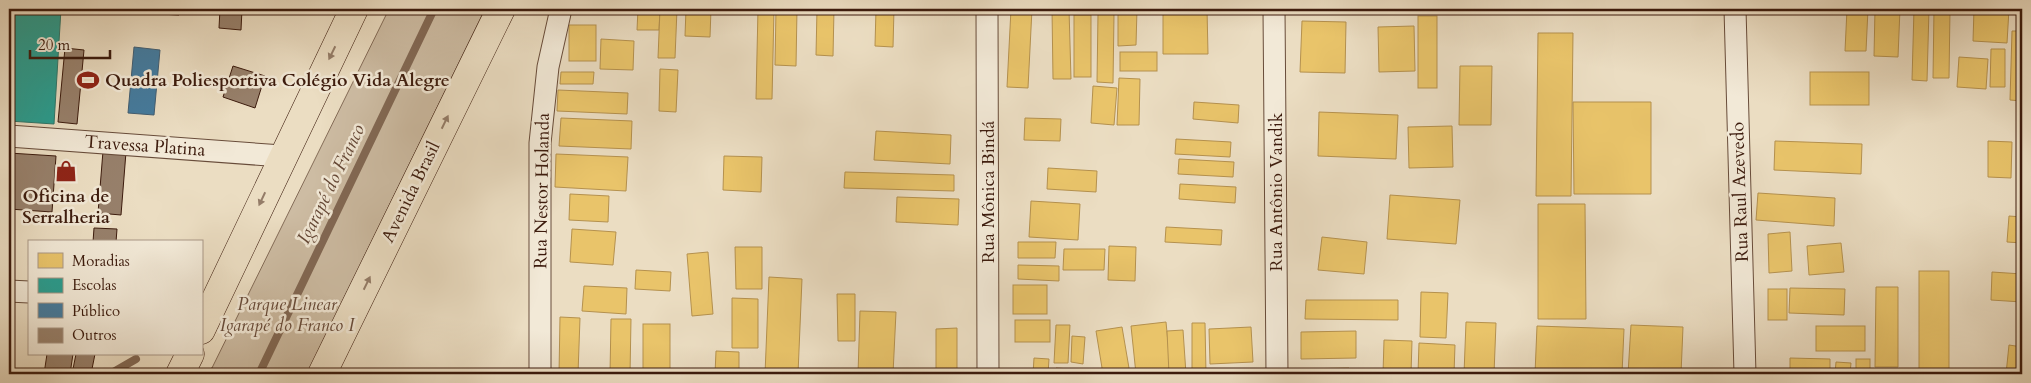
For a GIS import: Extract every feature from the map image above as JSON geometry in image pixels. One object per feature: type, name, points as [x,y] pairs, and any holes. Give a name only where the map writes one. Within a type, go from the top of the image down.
[{"type":"highway","points":[[202,326],[208,302],[354,9]]},
{"type":"highway","name":"Avenida Brasil","points":[[322,374],[500,9]]},
{"type":"highway","points":[[180,374],[189,356]]},
{"type":"street","name":"Rua Nestor Holanda","points":[[540,374],[540,143],[548,67],[561,9]]},
{"type":"street","name":"Rua Mônica Bindá","points":[[987,9],[988,374]]},
{"type":"street","name":"Rua Antônio Vandik","points":[[1274,9],[1277,374]]},
{"type":"street","name":"Rua Raul Azevedo","points":[[1735,9],[1745,374]]},
{"type":"street","name":"Travessa Platina","points":[[9,136],[282,156]]},
{"type":"street","points":[[9,291],[28,292]]},
{"type":"path","points":[[213,370],[223,374]]},
{"type":"green space","name":"Parque Linear Igarapé do Franco I","points":[[389,9],[485,9],[307,374],[209,374]]},
{"type":"building: Moradias","points":[[638,9],[660,9],[659,30],[637,30]]},
{"type":"building: Moradias","points":[[660,9],[677,9],[675,58],[658,58]]},
{"type":"building: Moradias","points":[[686,9],[711,9],[710,37],[685,36]]},
{"type":"building: Moradias","points":[[758,9],[774,9],[772,99],[756,99]]},
{"type":"building: Moradias","points":[[776,9],[797,9],[796,66],[775,65]]},
{"type":"building: Moradias","points":[[817,9],[834,9],[833,56],[816,55]]},
{"type":"building: Moradias","points":[[876,9],[894,9],[893,47],[875,46]]},
{"type":"building: Moradias","points":[[1011,9],[1032,9],[1028,88],[1007,87]]},
{"type":"building: Moradias","points":[[1052,9],[1069,9],[1071,79],[1053,79]]},
{"type":"building: Moradias","points":[[1118,9],[1137,9],[1136,45],[1118,46]]},
{"type":"building: Moradias","points":[[1163,9],[1207,9],[1208,54],[1163,54]]},
{"type":"building: Moradias","points":[[1847,9],[1868,9],[1866,51],[1845,51]]},
{"type":"building: Moradias","points":[[1875,9],[1900,9],[1898,57],[1874,56]]},
{"type":"building: Moradias","points":[[1914,9],[1929,9],[1927,81],[1912,80]]},
{"type":"building: Moradias","points":[[1934,9],[1950,9],[1949,78],[1933,78]]},
{"type":"building: Moradias","points":[[1974,9],[2009,9],[2007,43],[1973,41]]},
{"type":"building: Moradias","points":[[1098,14],[1114,14],[1113,83],[1097,82]]},
{"type":"building: Moradias","points":[[1074,15],[1091,15],[1091,77],[1074,77]]},
{"type":"building: Moradias","points":[[1418,16],[1437,16],[1437,88],[1418,88]]},
{"type":"building: Moradias","points":[[1302,21],[1346,22],[1345,73],[1300,72]]},
{"type":"building: Moradias","points":[[569,25],[596,25],[596,61],[569,61]]},
{"type":"building: Moradias","points":[[1414,26],[1415,71],[1379,72],[1378,27]]},
{"type":"building: Moradias","points":[[2012,31],[2022,31],[2022,101],[2010,100]]},
{"type":"building: Moradias","points":[[1538,33],[1573,33],[1571,196],[1536,196]]},
{"type":"building: Moradias","points":[[601,39],[634,41],[633,70],[600,69]]},
{"type":"building: Moradias","points":[[1991,49],[2005,49],[2005,87],[1990,87]]},
{"type":"building: Moradias","points":[[1120,52],[1157,52],[1157,71],[1120,71]]},
{"type":"building: Moradias","points":[[1959,57],[1988,59],[1986,89],[1957,87]]},
{"type":"building: Moradias","points":[[1460,66],[1492,66],[1491,125],[1459,125]]},
{"type":"building: Moradias","points":[[660,69],[678,70],[676,112],[659,111]]},
{"type":"building: Moradias","points":[[561,72],[594,72],[593,84],[560,84]]},
{"type":"building: Moradias","points":[[1810,72],[1869,72],[1869,105],[1810,105]]},
{"type":"building: Moradias","points":[[1119,78],[1140,79],[1139,125],[1117,125]]},
{"type":"building: Moradias","points":[[1093,86],[1117,88],[1114,125],[1091,123]]},
{"type":"building: Moradias","points":[[558,90],[628,93],[627,114],[557,111]]},
{"type":"building: Moradias","points":[[1194,102],[1239,105],[1238,123],[1193,119]]},
{"type":"building: Moradias","points":[[1573,102],[1651,102],[1651,194],[1574,194]]},
{"type":"building: Moradias","points":[[1319,112],[1398,115],[1396,159],[1318,156]]},
{"type":"building: Moradias","points":[[561,118],[632,121],[631,149],[559,146]]},
{"type":"building: Moradias","points":[[1025,118],[1061,119],[1060,141],[1024,140]]},
{"type":"building: Moradias","points":[[1452,126],[1453,167],[1409,168],[1408,127]]},
{"type":"building: Moradias","points":[[876,131],[951,135],[950,164],[874,160]]},
{"type":"building: Moradias","points":[[1176,139],[1231,142],[1230,157],[1175,154]]},
{"type":"building: Moradias","points":[[1775,141],[1862,144],[1861,174],[1774,170]]},
{"type":"building: Moradias","points":[[1988,141],[2012,142],[2011,178],[1988,177]]},
{"type":"building: Moradias","points":[[556,154],[628,157],[626,191],[555,187]]},
{"type":"building: Moradias","points":[[724,156],[762,157],[761,192],[723,190]]},
{"type":"building: Moradias","points":[[1179,159],[1234,162],[1233,177],[1178,174]]},
{"type":"building: Moradias","points":[[1048,168],[1097,171],[1096,192],[1047,189]]},
{"type":"building: Moradias","points":[[845,172],[954,175],[954,191],[844,188]]},
{"type":"building: Moradias","points":[[1180,184],[1236,187],[1235,203],[1179,199]]},
{"type":"building: Moradias","points":[[1758,193],[1835,198],[1834,226],[1756,220]]},
{"type":"building: Moradias","points":[[570,194],[609,196],[608,222],[569,220]]},
{"type":"building: Moradias","points":[[1390,195],[1460,200],[1456,244],[1387,239]]},
{"type":"building: Moradias","points":[[897,197],[959,199],[958,225],[896,222]]},
{"type":"building: Moradias","points":[[1031,201],[1080,204],[1078,240],[1029,237]]},
{"type":"building: Moradias","points":[[1538,204],[1585,204],[1586,319],[1538,319]]},
{"type":"building: Moradias","points":[[2009,216],[2022,217],[2022,243],[2007,242]]},
{"type":"building: Moradias","points":[[1166,227],[1222,230],[1221,245],[1165,242]]},
{"type":"building: Moradias","points":[[572,229],[616,232],[613,265],[570,262]]},
{"type":"building: Moradias","points":[[1790,232],[1792,271],[1769,273],[1768,234]]},
{"type":"building: Moradias","points":[[1322,237],[1367,242],[1364,274],[1318,270]]},
{"type":"building: Moradias","points":[[1018,242],[1056,242],[1055,258],[1018,258]]},
{"type":"building: Moradias","points":[[1841,243],[1844,272],[1809,275],[1807,246]]},
{"type":"building: Moradias","points":[[1109,246],[1136,247],[1135,281],[1108,280]]},
{"type":"building: Moradias","points":[[735,247],[762,247],[762,289],[736,289]]},
{"type":"building: Moradias","points":[[1064,249],[1105,249],[1104,270],[1063,270]]},
{"type":"building: Moradias","points":[[708,252],[713,314],[692,316],[687,254]]},
{"type":"building: Moradias","points":[[1018,265],[1059,266],[1059,281],[1018,279]]},
{"type":"building: Moradias","points":[[636,270],[671,272],[670,291],[635,289]]},
{"type":"building: Moradias","points":[[1919,271],[1949,271],[1949,374],[1919,374]]},
{"type":"building: Moradias","points":[[1992,272],[2022,274],[2022,302],[1991,300]]},
{"type":"building: Moradias","points":[[769,277],[802,279],[798,374],[765,374]]},
{"type":"building: Moradias","points":[[1013,285],[1047,285],[1047,314],[1013,314]]},
{"type":"building: Moradias","points":[[584,286],[627,288],[626,314],[582,311]]},
{"type":"building: Moradias","points":[[1876,287],[1898,287],[1898,367],[1875,367]]},
{"type":"building: Moradias","points":[[1790,288],[1845,289],[1844,315],[1789,313]]},
{"type":"building: Moradias","points":[[1768,289],[1787,289],[1787,320],[1768,320]]},
{"type":"building: Moradias","points":[[1421,292],[1448,293],[1446,338],[1420,337]]},
{"type":"building: Moradias","points":[[837,294],[855,294],[855,341],[838,341]]},
{"type":"building: Moradias","points":[[732,298],[758,299],[758,348],[732,348]]},
{"type":"building: Moradias","points":[[1306,300],[1398,300],[1398,320],[1305,319]]},
{"type":"building: Moradias","points":[[860,311],[896,312],[893,374],[858,374]]},
{"type":"building: Moradias","points":[[560,317],[580,318],[578,374],[559,374]]},
{"type":"building: Moradias","points":[[611,319],[631,319],[630,374],[610,374]]},
{"type":"building: Moradias","points":[[1015,320],[1050,320],[1050,342],[1015,342]]},
{"type":"building: Moradias","points":[[1166,322],[1171,374],[1136,374],[1131,326]]},
{"type":"building: Moradias","points":[[1466,322],[1496,323],[1494,374],[1464,374]]},
{"type":"building: Moradias","points":[[1192,323],[1205,323],[1206,374],[1192,374]]},
{"type":"building: Moradias","points":[[643,324],[670,324],[670,374],[643,374]]},
{"type":"building: Moradias","points":[[1056,325],[1070,325],[1068,363],[1054,363]]},
{"type":"building: Moradias","points":[[1631,325],[1683,327],[1681,374],[1628,374]]},
{"type":"building: Moradias","points":[[1537,326],[1624,329],[1622,374],[1535,374]]},
{"type":"building: Moradias","points":[[1816,326],[1865,326],[1865,351],[1816,351]]},
{"type":"building: Moradias","points":[[1122,327],[1130,374],[1103,374],[1096,331]]},
{"type":"building: Moradias","points":[[1251,327],[1253,362],[1210,364],[1209,329]]},
{"type":"building: Moradias","points":[[957,328],[957,374],[936,374],[936,329]]},
{"type":"building: Moradias","points":[[1183,330],[1186,374],[1169,374],[1167,331]]},
{"type":"building: Moradias","points":[[1356,331],[1356,358],[1301,359],[1301,332]]},
{"type":"building: Moradias","points":[[1072,336],[1085,337],[1083,364],[1071,362]]},
{"type":"building: Moradias","points":[[1384,340],[1412,341],[1411,374],[1383,374]]},
{"type":"building: Moradias","points":[[1419,343],[1455,345],[1454,374],[1418,374]]},
{"type":"building: Moradias","points":[[2009,345],[2022,347],[2022,374],[2006,374]]},
{"type":"building: Moradias","points":[[716,351],[739,352],[739,374],[715,374]]},
{"type":"building: Moradias","points":[[1034,358],[1049,359],[1048,374],[1033,374]]},
{"type":"building: Moradias","points":[[1790,358],[1830,359],[1830,374],[1790,374]]},
{"type":"building: Moradias","points":[[1856,359],[1870,359],[1870,374],[1856,374]]},
{"type":"building: Moradias","points":[[1836,362],[1851,363],[1850,374],[1835,374]]},
{"type":"building: Moradias","points":[[1056,368],[1071,369],[1071,374],[1055,374]]},
{"type":"building: Moradias","points":[[1349,368],[1349,374],[1299,374],[1299,369]]},
{"type":"building: Escolas","points":[[9,9],[61,9],[54,124],[9,121]]},
{"type":"building: Público","points":[[134,47],[160,50],[154,115],[128,113]]},
{"type":"building: Outros","points":[[160,9],[179,9],[179,15],[159,14]]},
{"type":"building: Outros","points":[[220,9],[242,9],[241,30],[219,28]]},
{"type":"building: Outros","points":[[65,48],[84,50],[77,124],[58,122]]},
{"type":"building: Outros","points":[[233,66],[265,76],[255,108],[223,97]]},
{"type":"building: Outros","points":[[103,151],[126,152],[121,215],[98,213]]},
{"type":"building: Outros","points":[[9,153],[56,156],[52,212],[9,209]]},
{"type":"building: Outros","points":[[94,228],[117,229],[116,240],[93,240]]},
{"type":"building: Outros","points":[[47,356],[73,356],[70,374],[44,374]]},
{"type":"building: Outros","points":[[76,356],[95,356],[91,374],[72,374]]},
{"type":"waterway","name":"Igarapé do Franco","points":[[259,374],[434,9]]},
{"type":"waterway","points":[[110,374],[136,359]]},
{"type":"place","name":"Quadra Poliesportiva Colégio Vida Alegre","points":[[88,80]]},
{"type":"place","name":"Oficina de Serralheria","points":[[66,171]]}]
